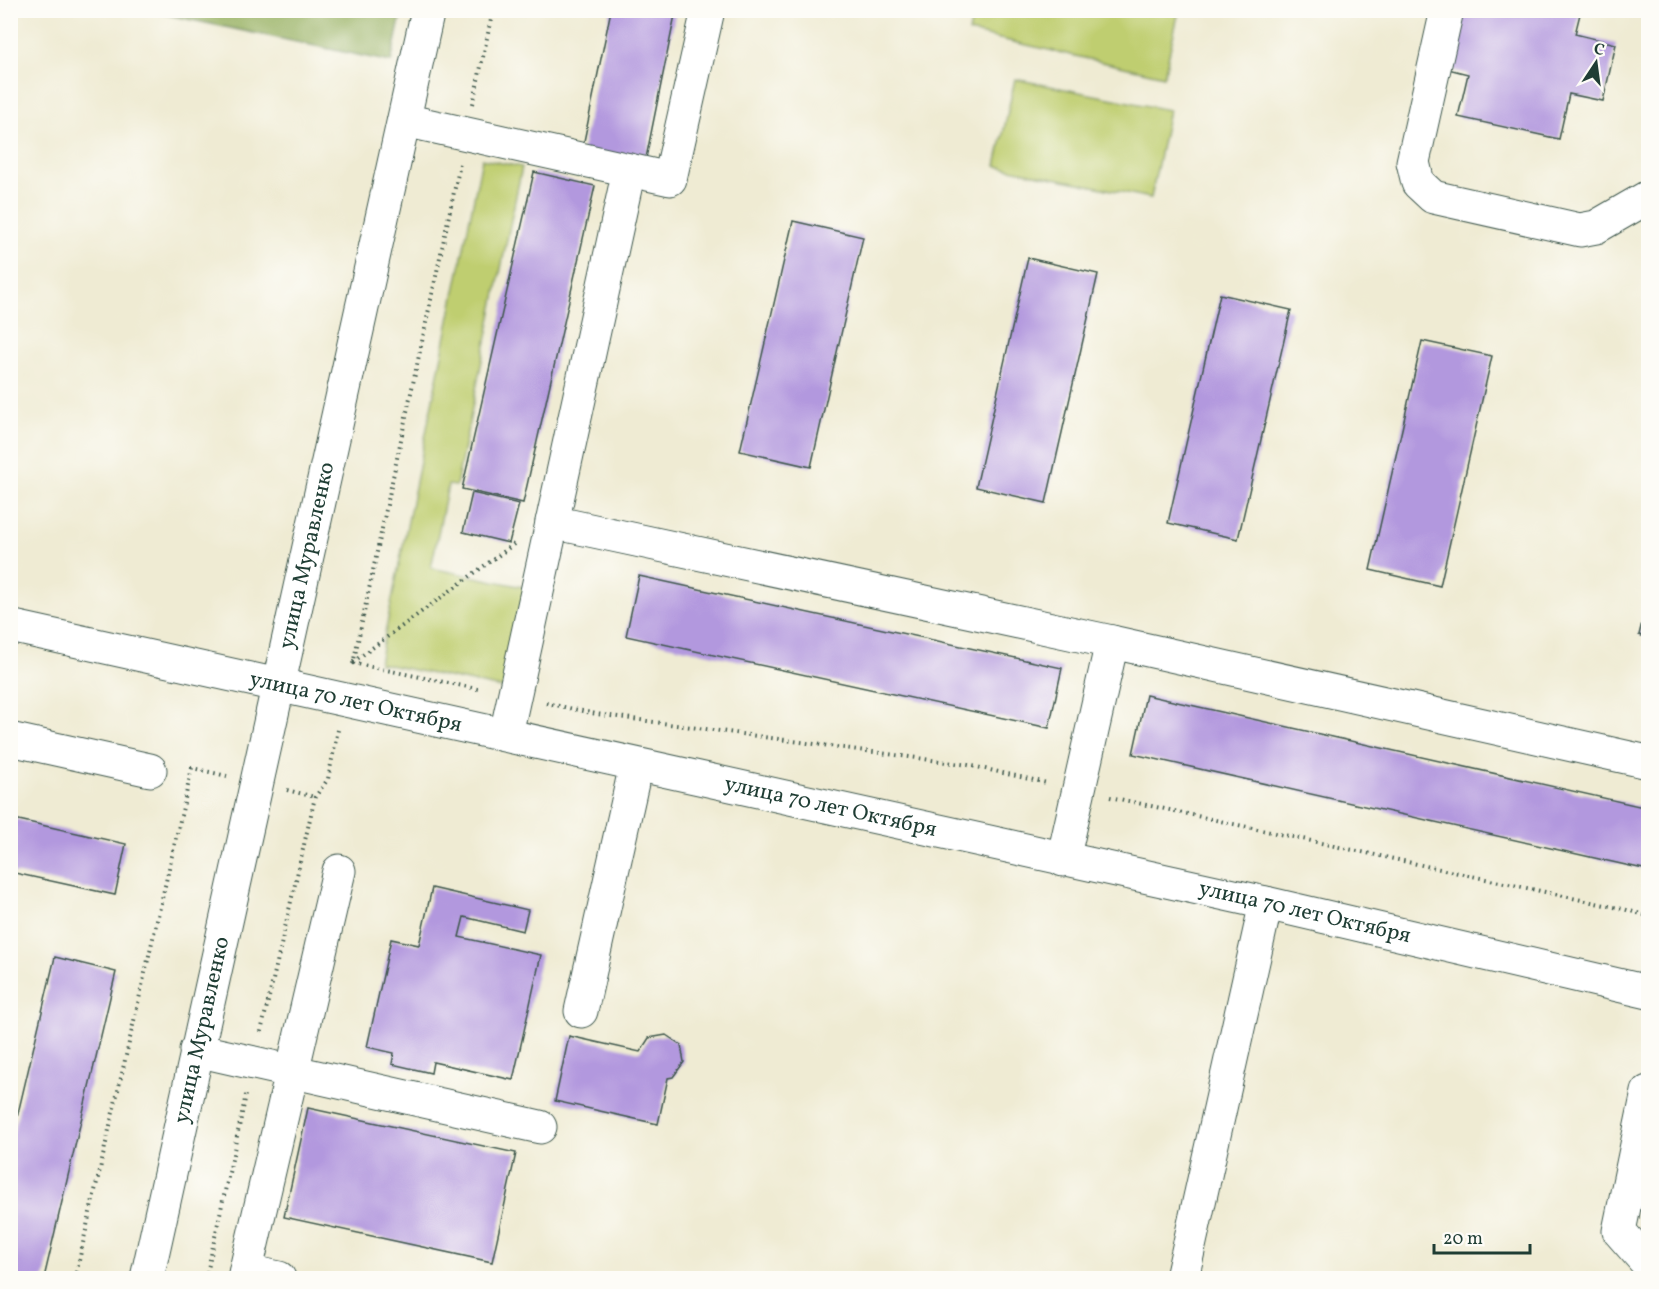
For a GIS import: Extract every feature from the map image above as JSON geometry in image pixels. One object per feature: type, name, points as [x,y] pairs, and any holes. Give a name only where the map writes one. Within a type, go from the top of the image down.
[{"type":"street","name":"улица Муравленко","points":[[147,1278],[428,10]]},
{"type":"street","points":[[404,120],[670,179],[708,10]]},
{"type":"street","points":[[1447,10],[1413,162],[1418,183],[1433,197],[1580,230],[1596,227],[1648,197]]},
{"type":"street","points":[[506,734],[629,170]]},
{"type":"street","points":[[553,518],[1648,762]]},
{"type":"street","name":"улица 70 лет Октября","points":[[10,626],[1266,903],[1648,992]]},
{"type":"street","points":[[1063,860],[1112,642]]},
{"type":"street","points":[[10,739],[150,770]]},
{"type":"street","points":[[581,1011],[636,765]]},
{"type":"street","points":[[279,1278],[245,1275],[339,871]]},
{"type":"street","points":[[1182,1278],[1266,903]]},
{"type":"street","points":[[196,1050],[540,1127]]},
{"type":"street","points":[[1648,1092],[1619,1231],[1648,1264]]},
{"type":"path","points":[[315,796],[328,779],[493,10]]},
{"type":"path","points":[[353,663],[553,518]]},
{"type":"path","points":[[353,663],[596,714],[968,765],[1648,916]]},
{"type":"path","points":[[75,1278],[192,768]]},
{"type":"green space","points":[[974,10],[1179,11],[1164,76],[969,32]]},
{"type":"green space","points":[[149,11],[402,11],[391,62]]},
{"type":"green space","points":[[1015,79],[1169,110],[1151,198],[996,166]]},
{"type":"green space","points":[[482,159],[522,167],[456,486],[448,485],[431,568],[528,588],[507,689],[379,663]]},
{"type":"building","points":[[611,10],[676,10],[645,163],[582,151]]},
{"type":"building","points":[[1461,10],[1479,10],[1505,16],[1506,10],[1581,10],[1575,34],[1616,44],[1603,101],[1569,94],[1559,139],[1458,117],[1468,74],[1448,69]]},
{"type":"building","points":[[534,172],[595,186],[523,503],[462,489]]},
{"type":"building","points":[[793,221],[863,237],[811,467],[740,451]]},
{"type":"building","points":[[1028,258],[1098,274],[1046,503],[976,487]]},
{"type":"building","points":[[1220,294],[1291,310],[1238,539],[1168,523]]},
{"type":"building","points":[[1422,341],[1492,356],[1440,586],[1370,570]]},
{"type":"building","points":[[472,493],[519,504],[509,543],[463,532]]},
{"type":"building","points":[[639,576],[1062,668],[1049,728],[626,636]]},
{"type":"building","points":[[1648,598],[1648,638],[1639,635]]},
{"type":"building","points":[[1146,695],[1648,808],[1648,870],[1133,754]]},
{"type":"building","points":[[10,818],[126,844],[115,895],[10,872]]},
{"type":"building","points":[[432,888],[528,910],[523,931],[464,917],[459,937],[541,955],[513,1080],[433,1062],[431,1073],[392,1064],[394,1053],[367,1047],[391,939],[419,945]]},
{"type":"building","points":[[55,957],[116,972],[44,1278],[10,1278],[10,1147]]},
{"type":"building","points":[[666,1035],[681,1045],[684,1062],[673,1077],[668,1078],[658,1124],[555,1101],[569,1036],[640,1052],[649,1038]]},
{"type":"building","points":[[308,1108],[516,1153],[492,1262],[284,1217]]}]
